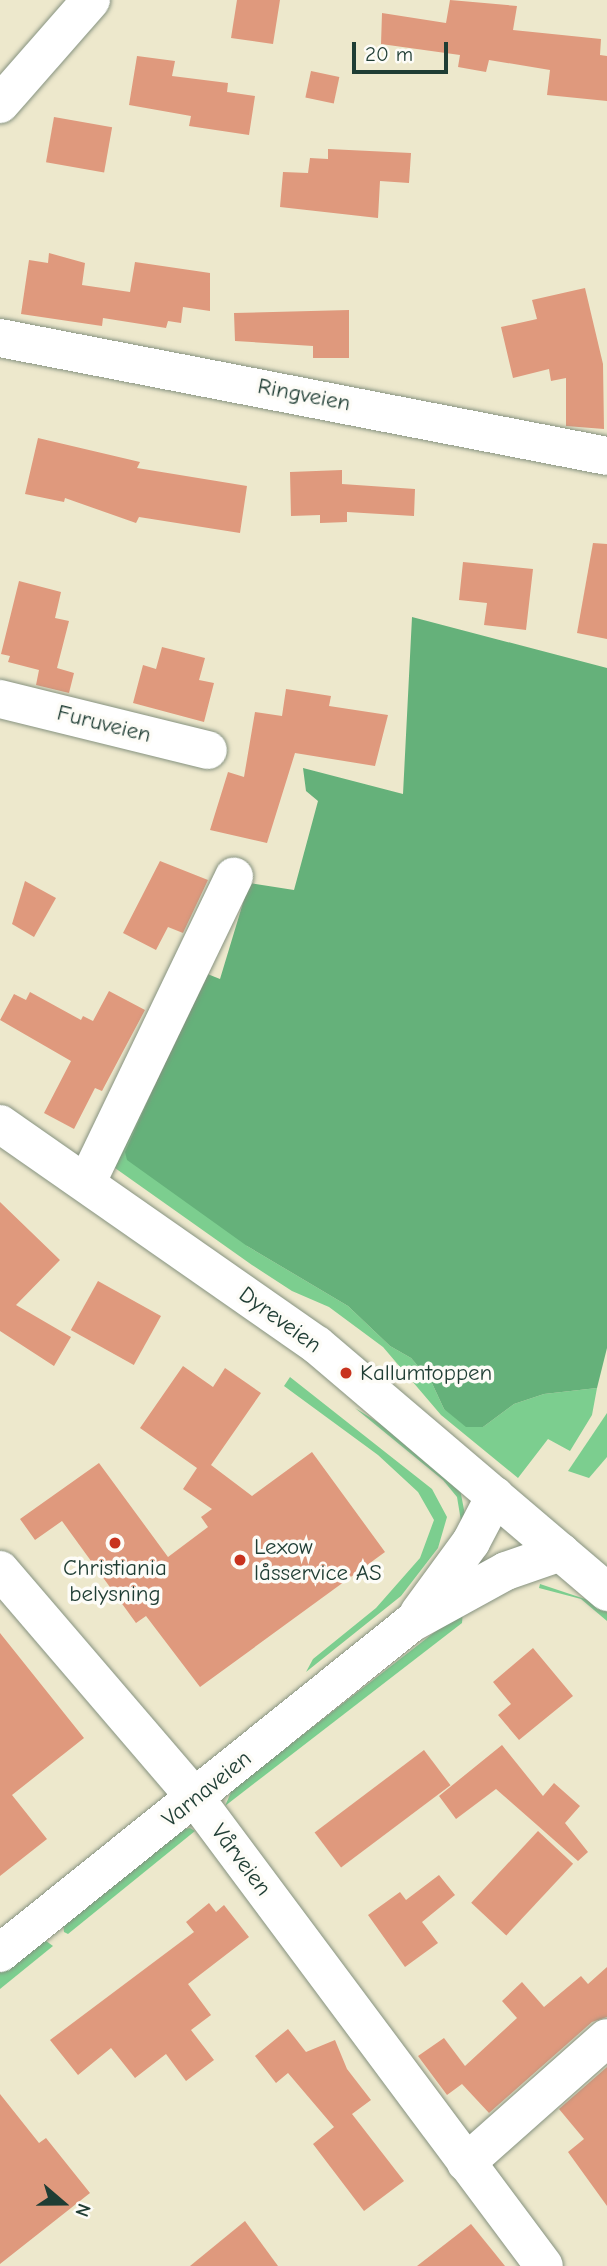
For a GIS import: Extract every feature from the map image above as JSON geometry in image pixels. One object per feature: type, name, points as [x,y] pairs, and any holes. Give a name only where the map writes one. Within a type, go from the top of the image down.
[{"type":"street","points":[[0,104],[91,0]]},
{"type":"street","name":"Ringveien","points":[[0,338],[607,456]]},
{"type":"street","name":"Furuveien","points":[[0,699],[208,750]]},
{"type":"street","points":[[87,1182],[234,877]]},
{"type":"street","name":"Dyreveien","points":[[0,1124],[87,1182],[317,1345],[607,1592]]},
{"type":"street","points":[[411,1623],[471,1542],[495,1496]]},
{"type":"street","points":[[411,1623],[506,1571],[561,1552]]},
{"type":"street","name":"Vårveien","points":[[0,1570],[196,1799],[544,2266]]},
{"type":"street","name":"Varnaveien","points":[[0,1953],[196,1799],[411,1623]]},
{"type":"street","points":[[466,2163],[607,2038]]},
{"type":"green space","points":[[412,617],[607,668],[607,1348],[597,1388],[544,1394],[514,1404],[483,1427],[466,1427],[444,1409],[431,1381],[411,1358],[390,1346],[348,1306],[247,1246],[127,1160],[125,1152],[205,973],[220,979],[249,883],[294,890],[318,801],[306,791],[303,768],[403,794]]},
{"type":"green space","points":[[148,1075],[247,1246],[348,1306],[390,1346],[411,1358],[431,1381],[444,1409],[483,1427],[514,1404],[544,1394],[597,1388],[592,1415],[570,1451],[548,1439],[518,1478],[441,1415],[383,1347],[329,1307],[292,1291],[252,1265],[115,1168],[112,1159]]},
{"type":"green space","points":[[290,1377],[432,1489],[447,1517],[438,1548],[401,1596],[306,1672],[313,1659],[376,1608],[420,1558],[434,1520],[418,1492],[378,1455],[284,1386]]},
{"type":"green space","points":[[355,1408],[416,1446],[460,1489],[466,1520],[461,1521],[457,1497],[443,1480]]},
{"type":"green space","points":[[607,1413],[607,1457],[589,1478],[568,1471]]},
{"type":"green space","points":[[540,1584],[594,1602],[607,1612],[607,1621],[581,1599],[539,1588]]},
{"type":"green space","points":[[463,1610],[462,1623],[225,1806],[232,1790]]},
{"type":"green space","points":[[190,1828],[195,1831],[68,1934],[64,1932],[63,1923],[179,1830]]},
{"type":"green space","points":[[42,1938],[53,1946],[0,1989],[0,1971]]},
{"type":"building","points":[[237,0],[280,0],[273,44],[231,38]]},
{"type":"building","points":[[450,0],[517,6],[513,30],[601,39],[600,55],[607,56],[607,101],[547,95],[550,70],[489,60],[486,72],[458,67],[460,55],[381,44],[382,13],[446,23]]},
{"type":"building","points":[[137,56],[175,61],[172,76],[228,83],[227,92],[255,96],[249,135],[189,126],[191,116],[129,105]]},
{"type":"building","points":[[311,71],[339,77],[334,103],[305,97]]},
{"type":"building","points":[[54,117],[112,127],[104,173],[46,162]]},
{"type":"building","points":[[328,149],[411,153],[409,183],[380,181],[378,218],[280,207],[283,172],[308,173],[310,158],[328,159]]},
{"type":"building","points":[[49,253],[85,263],[82,285],[130,292],[135,262],[210,273],[210,311],[183,307],[181,323],[168,321],[166,328],[103,318],[102,326],[21,314],[29,260],[48,263]]},
{"type":"building","points":[[585,288],[603,364],[604,429],[566,426],[566,378],[551,381],[549,369],[513,378],[501,327],[537,319],[532,300]]},
{"type":"building","points":[[349,310],[349,358],[313,358],[313,346],[235,341],[234,313]]},
{"type":"building","points":[[38,438],[140,462],[137,468],[247,486],[240,533],[139,517],[136,523],[65,498],[64,502],[25,494]]},
{"type":"building","points":[[342,470],[342,484],[415,489],[414,516],[347,512],[347,522],[320,523],[320,515],[291,516],[290,472]]},
{"type":"building","points":[[593,543],[607,544],[607,639],[577,633]]},
{"type":"building","points":[[463,562],[533,569],[526,630],[484,625],[487,603],[459,600]]},
{"type":"building","points":[[19,581],[61,592],[55,618],[69,621],[57,668],[74,673],[69,693],[36,685],[39,670],[8,662],[10,656],[1,654]]},
{"type":"building","points":[[162,647],[205,658],[199,680],[214,683],[204,722],[133,703],[143,665],[156,669]]},
{"type":"building","points":[[286,689],[331,696],[329,706],[388,715],[375,766],[295,753],[267,843],[210,830],[228,772],[244,777],[255,712],[282,716]]},
{"type":"building","points":[[160,861],[208,880],[183,933],[168,927],[156,950],[123,933]]},
{"type":"building","points":[[25,881],[56,898],[34,937],[12,924]]},
{"type":"building","points":[[109,991],[145,1010],[102,1091],[95,1088],[74,1129],[44,1113],[71,1061],[0,1020],[14,994],[26,1000],[30,992],[81,1020],[83,1016],[93,1021]]},
{"type":"building","points":[[0,1202],[60,1260],[16,1305],[71,1337],[54,1366],[0,1331]]},
{"type":"building","points":[[98,1281],[161,1316],[134,1365],[71,1330]]},
{"type":"building","points":[[183,1366],[213,1387],[225,1368],[261,1393],[211,1465],[252,1496],[312,1452],[385,1552],[200,1687],[146,1616],[136,1623],[62,1521],[35,1540],[20,1519],[99,1463],[168,1557],[208,1527],[201,1517],[212,1509],[183,1489],[197,1468],[140,1428]]},
{"type":"building","points":[[0,1633],[84,1738],[12,1795],[47,1839],[0,1876]]},
{"type":"building","points":[[533,1648],[573,1696],[519,1740],[498,1715],[511,1704],[493,1682]]},
{"type":"building","points":[[502,1745],[543,1796],[554,1783],[580,1806],[565,1823],[588,1852],[578,1861],[496,1789],[456,1819],[439,1796]]},
{"type":"building","points":[[424,1750],[450,1785],[341,1868],[315,1832]]},
{"type":"building","points":[[538,1831],[573,1864],[506,1935],[471,1903]]},
{"type":"building","points":[[439,1875],[455,1895],[422,1922],[438,1943],[405,1967],[368,1915],[400,1892],[406,1900]]},
{"type":"building","points":[[209,1903],[216,1912],[224,1905],[249,1937],[188,1984],[211,2015],[191,2030],[214,2060],[186,2081],[166,2054],[135,2078],[111,2048],[78,2075],[50,2040],[194,1932],[186,1922]]},
{"type":"building","points":[[607,1967],[607,2017],[592,2022],[489,2113],[462,2084],[447,2095],[418,2056],[444,2038],[465,2066],[517,2018],[502,2001],[522,1982],[544,2007],[581,1976],[588,1984]]},
{"type":"building","points":[[288,2029],[306,2052],[335,2040],[347,2069],[371,2100],[352,2114],[404,2181],[364,2211],[313,2144],[334,2127],[288,2073],[276,2083],[255,2056]]},
{"type":"building","points":[[607,2067],[607,2206],[568,2152],[584,2139],[559,2109]]},
{"type":"building","points":[[0,2094],[39,2143],[46,2138],[90,2193],[0,2264]]},
{"type":"building","points":[[245,2221],[278,2266],[190,2266]]},
{"type":"building","points":[[471,2224],[505,2266],[417,2266]]},
{"type":"place","name":"Kallumtoppen","points":[[346,1373]]},
{"type":"place","name":"Christiania belysning","points":[[115,1543]]},
{"type":"place","name":"Lexow låsservice AS","points":[[240,1560]]}]
